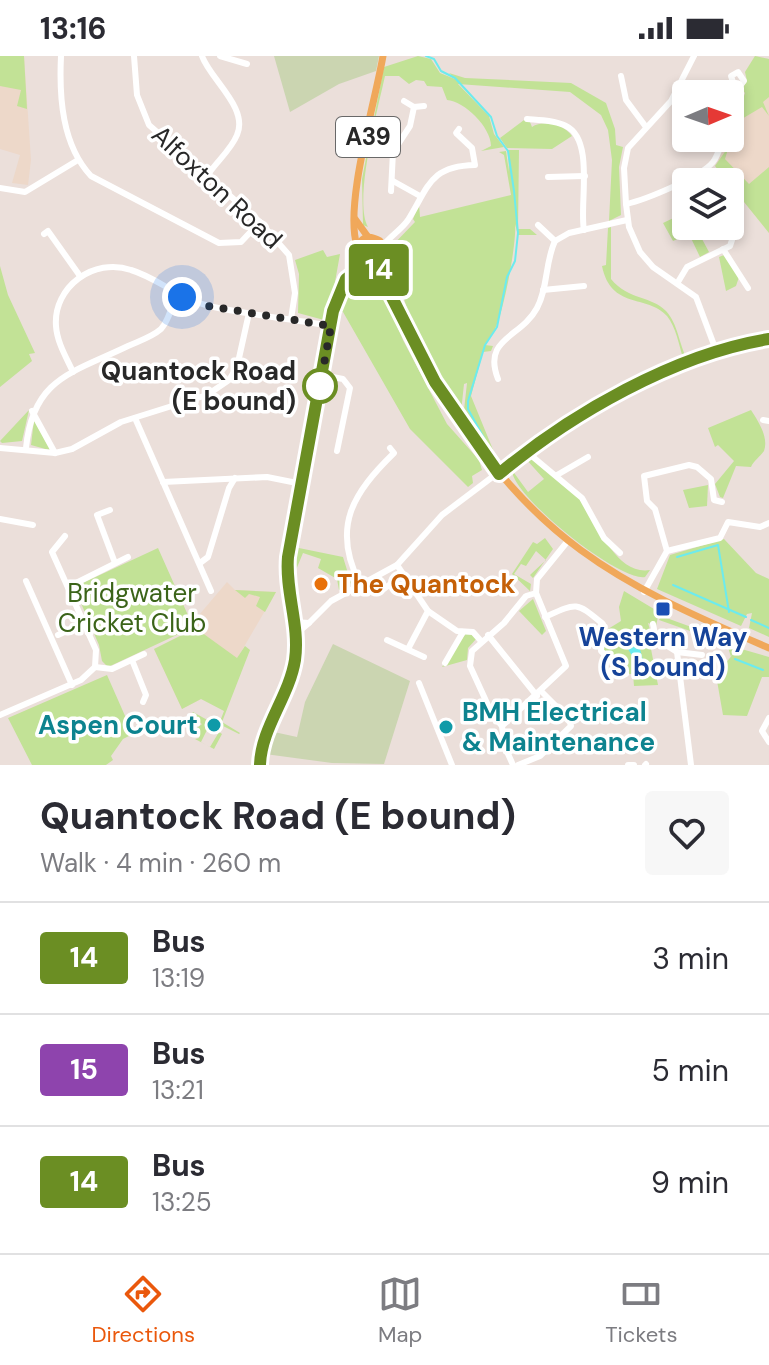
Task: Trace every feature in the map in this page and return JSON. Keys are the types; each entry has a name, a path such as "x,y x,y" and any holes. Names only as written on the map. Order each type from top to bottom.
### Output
{"main road":[{"name":"A39","path":"359,256 355,219 383,56"},
{"path":"355,219 382,250 395,286 396,299"},
{"path":"357,246 372,238"},
{"path":"349,276 370,263 382,250"},
{"path":"260,765 262,748 290,681 296,634 287,575 336,298 359,256 370,263 396,299 435,382 499,474 538,518 567,542 644,592 769,648"},
{"path":"499,474 527,452 613,397 717,353 769,339"}],"street":[{"path":"61,56 60,96 78,160 99,181 219,243 241,242 260,222"},
{"name":"Alfoxton Road","path":"134,56 136,90 146,120 163,140 260,222 289,255 295,293 291,319"},
{"path":"202,56 230,100 239,129 207,176"},
{"path":"209,71 221,56 242,61"},
{"path":"694,56 671,101 626,153 627,220 645,260 696,297 717,353"},
{"path":"621,76 626,100 646,127"},
{"path":"404,101 414,107 424,106"},
{"path":"391,191 394,148 410,126 414,107"},
{"path":"527,119 570,129 582,155 585,176 584,230"},
{"path":"456,133 472,148 479,175"},
{"path":"626,204 706,168 718,152"},
{"path":"0,188 25,192 78,160"},
{"path":"382,250 408,219 420,196 444,169 475,165"},
{"path":"548,177 585,176"},
{"path":"393,181 420,196"},
{"path":"555,241 584,230 627,220"},
{"path":"538,225 555,241"},
{"path":"44,234 48,231 80,276"},
{"path":"372,238 394,233"},
{"path":"678,282 687,267 723,249 731,240"},
{"path":"498,379 492,359 495,351 532,316 543,290 555,241"},
{"path":"723,249 740,272 743,287"},
{"path":"73,372 58,338 57,309 63,293 80,276 109,268 131,269 176,294 208,306 331,326"},
{"path":"543,290 584,286"},
{"path":"26,448 32,411 47,388 73,372 153,335 167,321 176,294"},
{"path":"0,448 55,453 135,418 207,395 229,380 242,353 249,313"},
{"path":"322,375 343,379 350,388 337,451"},
{"path":"32,411 55,453"},
{"path":"135,418 211,591"},
{"path":"360,584 347,546 351,511 360,489 392,450 401,460"},
{"path":"527,452 582,498 604,538 620,553"},
{"path":"557,475 588,457"},
{"path":"644,592 667,551 655,509 647,501 644,476 683,466 697,467 711,479 714,500 722,502"},
{"path":"477,473 481,484"},
{"path":"163,482 267,477 302,484"},
{"path":"200,563 208,557 229,488 235,478"},
{"path":"296,634 331,601 397,565 442,515 491,478"},
{"path":"110,510 94,517 115,563"},
{"path":"2,522 33,525"},
{"path":"667,551 720,538 728,522 760,527 769,523"},
{"path":"0,715 72,685 89,676 95,667 96,650 52,552 65,536"},
{"path":"502,726 566,666 536,593 537,579 567,542"},
{"path":"68,587 128,557"},
{"path":"397,565 428,611 463,632 471,630 481,641"},
{"path":"384,589 403,574"},
{"path":"26,581 72,685"},
{"path":"488,635 571,726 540,756 516,765 504,745 502,726 492,714 470,666 472,651 481,641 488,635 504,623 526,596 536,593"},
{"path":"545,617 576,605 584,607 603,624 601,651 626,674"},
{"path":"408,649 428,611"},
{"path":"294,622 309,623"},
{"path":"62,631 84,623"},
{"path":"653,624 656,639 677,652 702,655"},
{"path":"445,663 463,632"},
{"path":"387,640 424,657"},
{"path":"677,652 691,765"},
{"path":"95,667 112,669 144,654"},
{"path":"132,660 148,697"},
{"path":"419,683 452,765"},
{"path":"769,718 762,731 769,742"},
{"path":"628,765 634,765"}],"shaded area":[{"path":"0,56 24,56 31,160 28,185 12,183 20,155 0,149"},
{"path":"755,56 769,59 769,233 744,202 744,168 715,166 722,152 744,152 744,85 748,78 745,72"},
{"path":"227,582 235,590 276,592 234,664 201,699 182,709 154,649 182,635"}],"green space":[{"path":"0,56 24,56 27,109 17,106 21,90 0,86"},
{"path":"274,56 379,56 376,71 339,84 290,112"},
{"path":"418,56 431,59 440,73 455,79 449,73 465,78 571,83 606,103 615,129 616,145 623,147 619,167 621,215 609,221 612,160 608,130 601,115 570,92 458,84 489,116 494,134 504,147 481,151 491,146 487,131 468,110 447,100 442,87 427,86 424,81 416,80 409,84 399,76 385,76 365,176 364,214 368,227 363,225 362,179 384,67"},
{"path":"755,56 769,59 769,97 763,102 769,116 762,107 744,118 745,72"},
{"path":"524,120 530,122 532,127 541,124 558,126 572,136 552,149 507,148 500,138"},
{"path":"508,150 519,150 518,229 530,229 537,235 518,235 515,224 512,260 502,308 495,329 485,345 493,346 491,351 483,352 471,396 496,457 464,410 467,383 464,384 461,412 454,394 439,378 414,332 389,249 415,222 413,219 419,204 420,217 511,195 504,155 499,152 506,151 509,172"},
{"path":"727,152 725,159 734,168 717,168 715,166"},
{"path":"769,167 769,233 744,202 744,179 749,184"},
{"path":"672,219 672,239 663,223"},
{"path":"611,227 611,279 625,291 666,311 687,359 683,358 667,316 659,309 621,295 607,280 602,266 606,265 608,228"},
{"path":"692,240 703,240 709,252 700,257"},
{"path":"323,250 327,257 340,254 330,310 324,320 298,313 299,274 295,260"},
{"path":"724,255 739,277 736,286 726,291 719,257"},
{"path":"0,266 8,295 35,353 29,354 32,361 0,387"},
{"path":"364,272 374,272 403,340 447,424 479,460 482,470 472,476 473,483 468,487 410,429 343,312 339,311 351,283 358,295 353,282"},
{"path":"29,410 22,441 2,443 0,441"},
{"path":"751,410 764,435 764,451 751,467 736,466 723,498 720,497 715,484 734,461 718,445 715,447 708,428"},
{"path":"34,420 50,449 49,450 31,445"},
{"path":"528,456 576,494 615,554 626,564 650,570 645,577 632,575 591,552 529,498 516,482 512,470 528,492 544,479 525,458"},
{"path":"708,485 707,506 689,508 683,490"},
{"path":"545,538 553,549 546,560 536,551 526,566 521,564 514,574 531,584 530,591 512,574 533,542 537,544"},
{"path":"724,539 756,573 769,579 769,637 749,628 752,613 747,614 741,626 657,589 670,555"},
{"path":"294,547 343,557 351,583 339,590 337,579 318,568 321,559 303,553 293,577"},
{"name":"Bridgwater Cricket Club","path":"158,548 191,622 181,633 108,667 102,661 99,645 74,587"},
{"path":"544,562 533,578 530,575"},
{"path":"235,590 276,592 265,612 256,606 260,597 249,594 245,598"},
{"path":"624,591 659,612 656,626 648,623 654,643 651,649 658,685 634,686 633,674 627,674 625,667 602,649 608,629 621,621 619,607"},
{"path":"533,599 546,631 542,635 519,611"},
{"path":"661,616 730,641 735,647 731,657 727,644 659,620"},
{"path":"193,622 202,629 201,632 237,658 245,646 250,650 222,722 239,734 219,724 224,711 201,699 182,709 154,649 182,635"},
{"path":"467,632 477,638 468,648 467,660 442,667"},
{"path":"333,644 410,681 384,764 332,763 265,754 274,732 297,737 305,702"},
{"path":"738,648 769,657 769,677 762,677 747,716 723,715 716,675"},
{"name":"Bridgwater Cricket Club","path":"107,675 133,734 123,739 111,756 113,760 106,765 32,765 8,718"},
{"path":"193,712 211,722 201,742 206,745 195,739 199,738 197,728 202,724 190,717"},
{"path":"219,732 222,734 214,749 210,747"}],"water":[{"path":"639,645 645,668 642,673 628,649"}],"waterway":[{"path":"426,56 434,59 441,71 455,78 491,117 497,136 508,151 518,233 515,261 507,277 497,327 485,345 468,401 468,409 485,440"},
{"path":"677,557 718,545 729,612"},
{"path":"673,585 746,617"},
{"path":"751,620 769,628"},
{"path":"735,659 763,670"}],"bus line":[{"name":"14","path":"260,765 265,738 284,698 294,663 296,634 288,597 288,557 333,311 336,298 349,276 368,263 376,266 396,299 414,343 435,382 499,474 576,418 613,397 717,353 769,339"}],"place":[{"name":"Quantock Road (E bound)","path":"320,386"},
{"name":"The Quantock","path":"321,584"},
{"name":"Western Way (S bound)","path":"663,609"},
{"name":"Aspen Court","path":"214,725"},
{"name":"BMH Electrical & Maintenance","path":"446,727"}],"route":[{"path":"182,297 208,306 331,326 320,386"}]}
